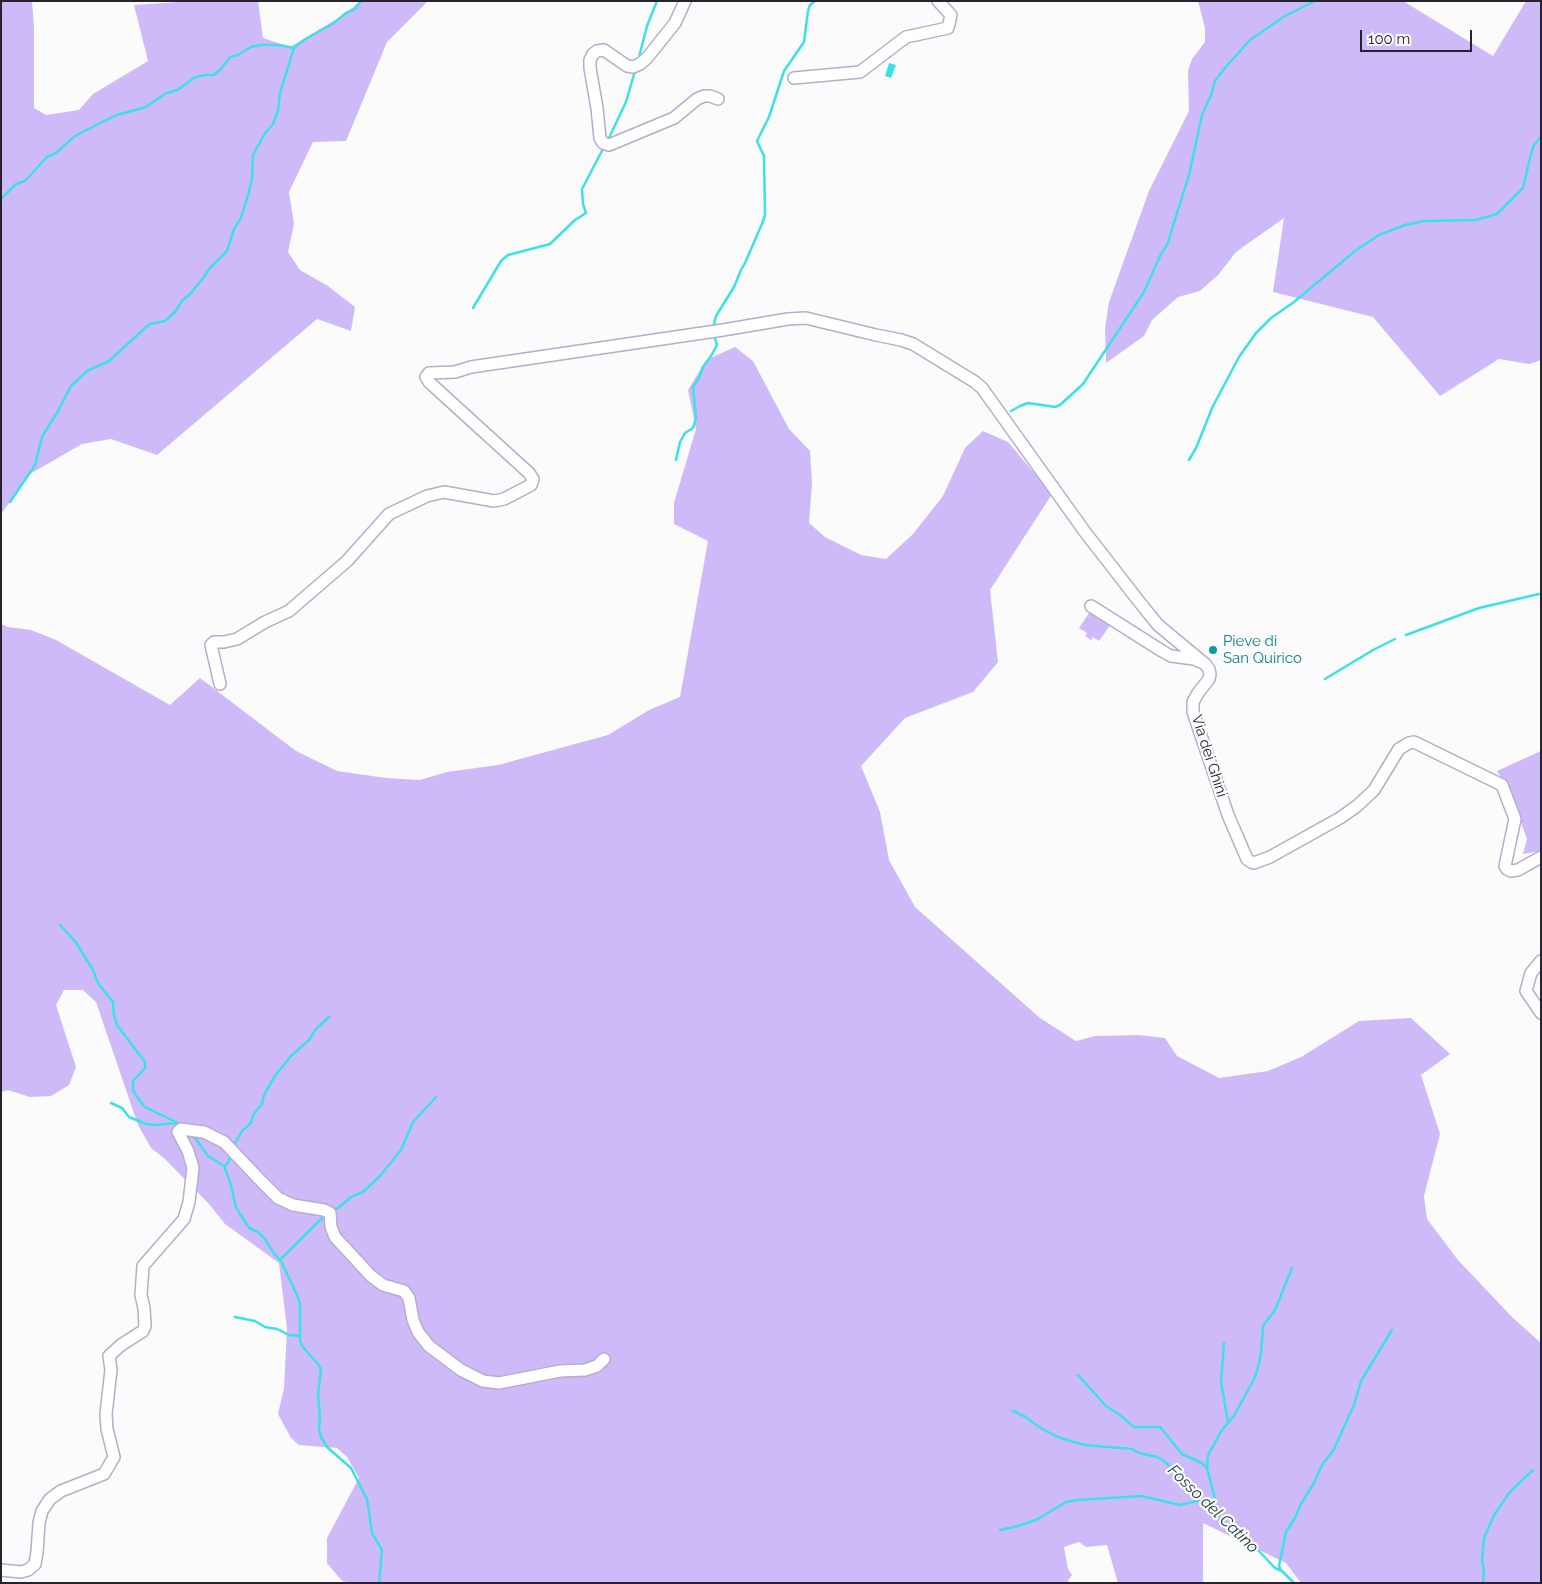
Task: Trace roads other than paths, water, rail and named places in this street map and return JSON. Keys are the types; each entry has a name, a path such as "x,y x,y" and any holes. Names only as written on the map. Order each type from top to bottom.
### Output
{"street":[{"path":"686,1 675,23 640,64 633,67 627,66 604,50 593,54 590,60 590,68 600,138 603,144 609,145 674,118 697,99 704,96 718,99"},
{"path":"794,78 860,72 906,37 948,28 951,16 938,1"},
{"path":"220,684 211,645 214,642 237,639 265,622 289,611 348,561 390,514 427,496 444,492 454,492 481,500 494,501 504,499 531,485 533,479 529,473 429,382 426,377 429,373 455,372 471,367 788,319 806,318 913,344 982,388 1084,532 1141,604 1158,625 1205,664"},
{"path":"1091,606 1171,656 1194,658 1205,664"},
{"name":"Via dei Ghini","path":"1205,664 1209,669 1209,679 1193,702 1193,712 1228,815 1247,858 1254,863 1270,857 1340,818 1357,806 1374,790 1399,749 1414,742 1502,785 1515,819 1505,866 1507,869 1511,871 1518,870 1541,857"},
{"path":"1541,961 1531,973 1526,991 1541,1013"},
{"path":"1,1570 21,1572 28,1570 34,1564 38,1552 39,1524 42,1511 50,1499 61,1491 104,1474 114,1458 107,1429 106,1414 111,1370 109,1356 121,1345 143,1331 145,1326 144,1308 141,1295 143,1266 184,1218 189,1202 193,1168 188,1152 178,1132 181,1129 204,1132 224,1142 278,1198 293,1205 324,1210 330,1213 331,1227 335,1237 371,1276 383,1285 404,1290 409,1298 413,1320 418,1332 429,1346 461,1370 483,1381 500,1383 560,1371 585,1370 597,1366 604,1359"}],"water":[{"path":"889,63 896,65 891,78 885,76"}],"waterway":[{"path":"10,502 35,465 42,437 71,386 87,371 109,361 150,324 165,321 175,312 209,269 227,251 234,229 241,218 249,192 253,155 265,133 273,124 278,110 280,93 294,48 355,9 361,1"},
{"path":"638,61 647,26 657,1"},
{"path":"713,328 716,316 734,287 765,215 764,156 757,141 769,117 784,71 804,42 808,11 810,5 815,1"},
{"path":"1011,411 1028,403 1055,407 1060,405 1083,384 1144,292 1167,245 1189,175 1202,115 1215,81 1250,40 1285,16 1315,1"},
{"path":"1,199 16,184 25,181 47,157 56,153 75,136 102,122 117,115 146,107 165,94 179,89 194,78 214,75 230,57 238,55 251,47 279,45 294,48"},
{"path":"608,140 626,102 635,71"},
{"path":"1189,460 1196,448 1213,406 1239,357 1256,333 1271,318 1294,302 1355,251 1379,235 1405,225 1424,221 1476,220 1497,214 1523,188 1534,145 1541,137"},
{"path":"473,308 501,261 508,255 550,244 575,220 586,213 582,189 604,147"},
{"path":"676,460 680,442 685,433 693,428 696,418 693,387 717,345 715,338"},
{"path":"1406,635 1479,608 1539,594"},
{"path":"1325,679 1395,639"},
{"path":"60,925 75,941 93,970 98,983 113,1002 117,1025 145,1062 145,1068 133,1081 133,1090 137,1097 145,1107 182,1125"},
{"path":"233,1147 242,1131 251,1123 253,1115 262,1104 264,1095 275,1076 291,1056 309,1040 316,1029 329,1017"},
{"path":"331,1210 338,1208 351,1197 363,1192 380,1176 401,1150 413,1122 436,1097"},
{"path":"111,1103 122,1108 129,1117 146,1124 177,1123"},
{"path":"193,1135 208,1156 224,1166 236,1207 249,1228 258,1232 265,1239 282,1263 297,1295 300,1304 300,1341 321,1369 318,1395 321,1437 327,1447 351,1468 367,1499 372,1533 382,1550 379,1583"},
{"path":"224,1166 228,1163 231,1154"},
{"path":"280,1260 325,1215"},
{"path":"1215,1512 1215,1499 1207,1468 1208,1455 1222,1430 1234,1416 1254,1379 1261,1354 1263,1326 1275,1310 1292,1268"},
{"path":"235,1317 255,1321 265,1327 277,1329 289,1335 300,1336"},
{"path":"1281,1571 1279,1566 1286,1532 1322,1465 1333,1451 1354,1405 1361,1381 1392,1330"},
{"path":"1224,1343 1221,1382 1228,1422"},
{"path":"1078,1375 1106,1406 1134,1427 1160,1427 1182,1454 1202,1463 1207,1468"},
{"name":"Fosso del Catino","path":"1013,1411 1060,1438 1085,1445 1132,1449 1164,1461 1249,1546 1259,1551 1275,1568 1282,1571 1294,1583"},
{"path":"1483,1583 1484,1571 1482,1560 1484,1538 1494,1515 1510,1492 1533,1470"},
{"path":"1000,1530 1038,1519 1066,1502 1078,1500 1142,1496 1180,1505 1202,1500"}],"place":[{"name":"Pieve di San Quirico","path":"1213,650"}]}
